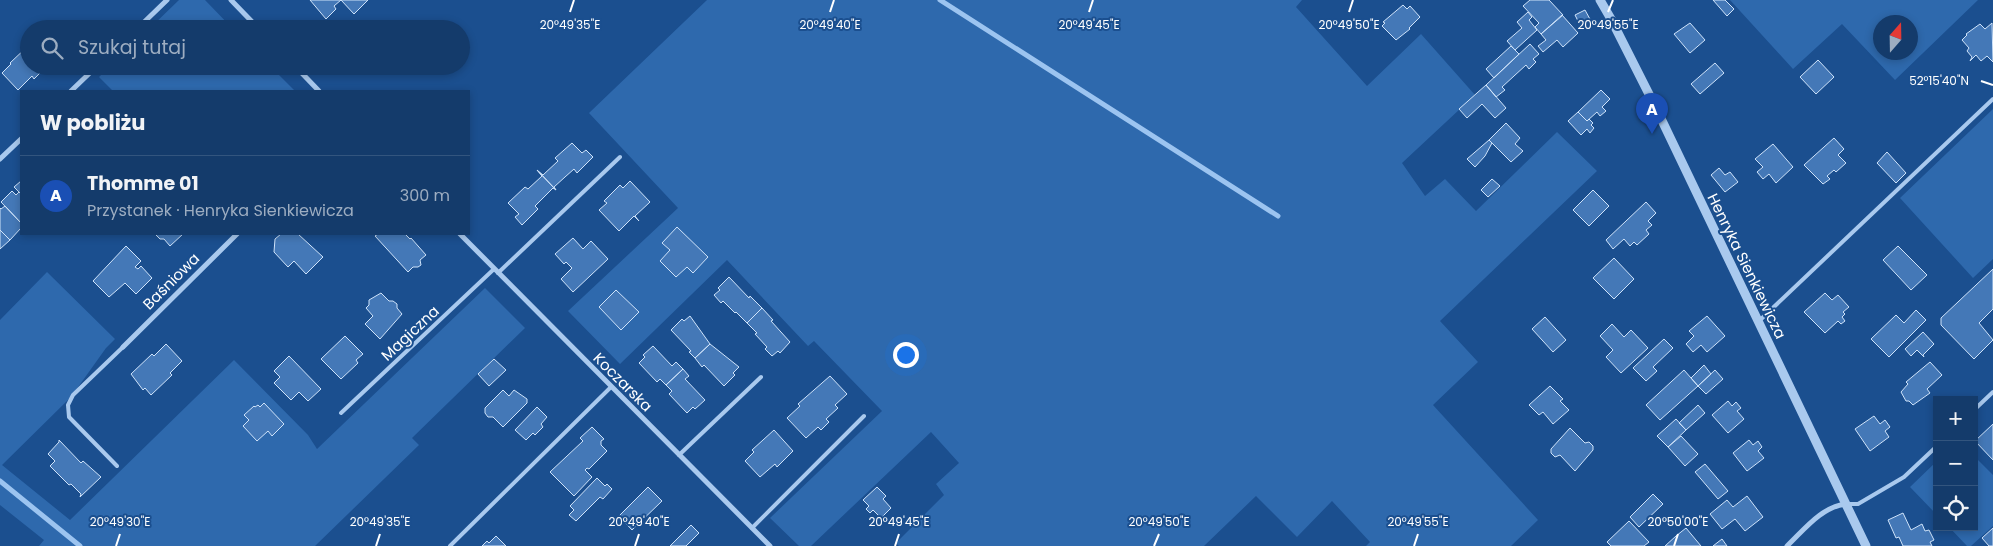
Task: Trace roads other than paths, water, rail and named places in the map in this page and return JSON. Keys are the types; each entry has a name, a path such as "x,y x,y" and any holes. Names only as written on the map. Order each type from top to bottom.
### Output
{"street":[{"path":"146,20 167,0"},
{"path":"230,0 249,20"},
{"name":"Henryka Sienkiewicza","path":"1600,0 1650,98 1866,546"},
{"path":"72,90 88,75"},
{"path":"304,75 318,90"},
{"path":"0,159 20,140"},
{"name":"Baśniowa","path":"123,347 236,235"},
{"name":"Koczarska","path":"461,235 770,546"},
{"path":"1787,546 1822,513 1837,505 1846,504"}],"lane":[{"path":"1758,322 1993,99"},
{"name":"Magiczna","path":"341,413 620,157"},
{"path":"117,466 69,417 68,405 73,395 123,347"},
{"path":"679,455 761,377"},
{"path":"450,546 611,387"},
{"path":"1978,406 1993,392"},
{"path":"752,528 864,416"},
{"path":"1846,504 1858,504 1904,477 1933,450"}],"waterway":[{"path":"940,0 1278,216"},
{"path":"0,481 80,546"}],"place":[{"name":"Thomme 01","path":"1652,134"}]}
